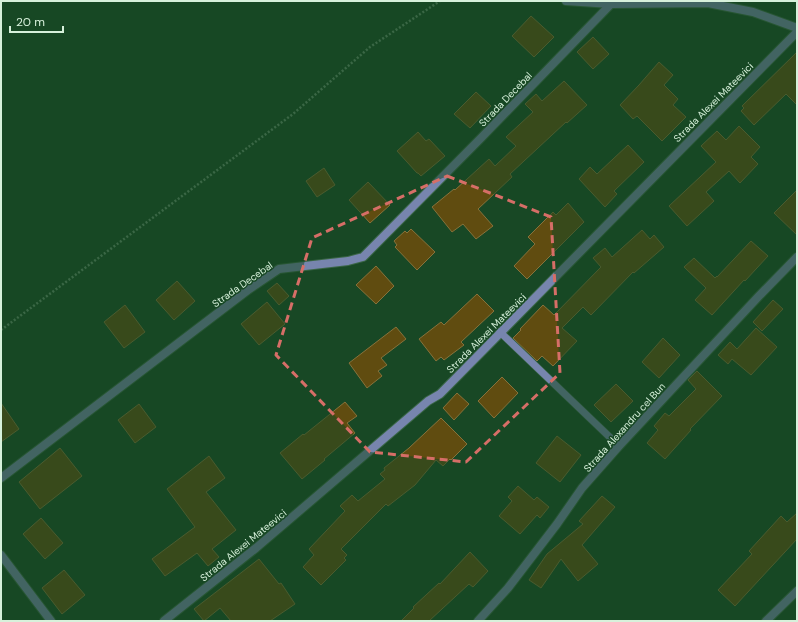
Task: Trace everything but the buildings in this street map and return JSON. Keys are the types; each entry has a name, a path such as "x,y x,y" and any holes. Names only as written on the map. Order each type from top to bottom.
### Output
{"street":[{"path":"566,1 611,4 708,3 753,12 797,28"},
{"name":"Strada Decebal","path":"1,478 242,295 279,269 348,261 363,257 611,4"},
{"name":"Strada Alexei Mateevici","path":"164,621 256,548 428,401 440,394 797,32"},
{"name":"Strada Alexandru cel Bun","path":"478,621 508,588 557,524 582,488 619,446 797,257"},
{"path":"1,555 51,621"},
{"path":"766,621 797,591"}],"lane":[{"path":"500,332 619,446"}],"path":[{"path":"1,330 293,114 370,46 440,1"}],"highlighted area":[{"path":"447,176 551,217 560,373 466,462 370,452 276,355 312,238"}]}
